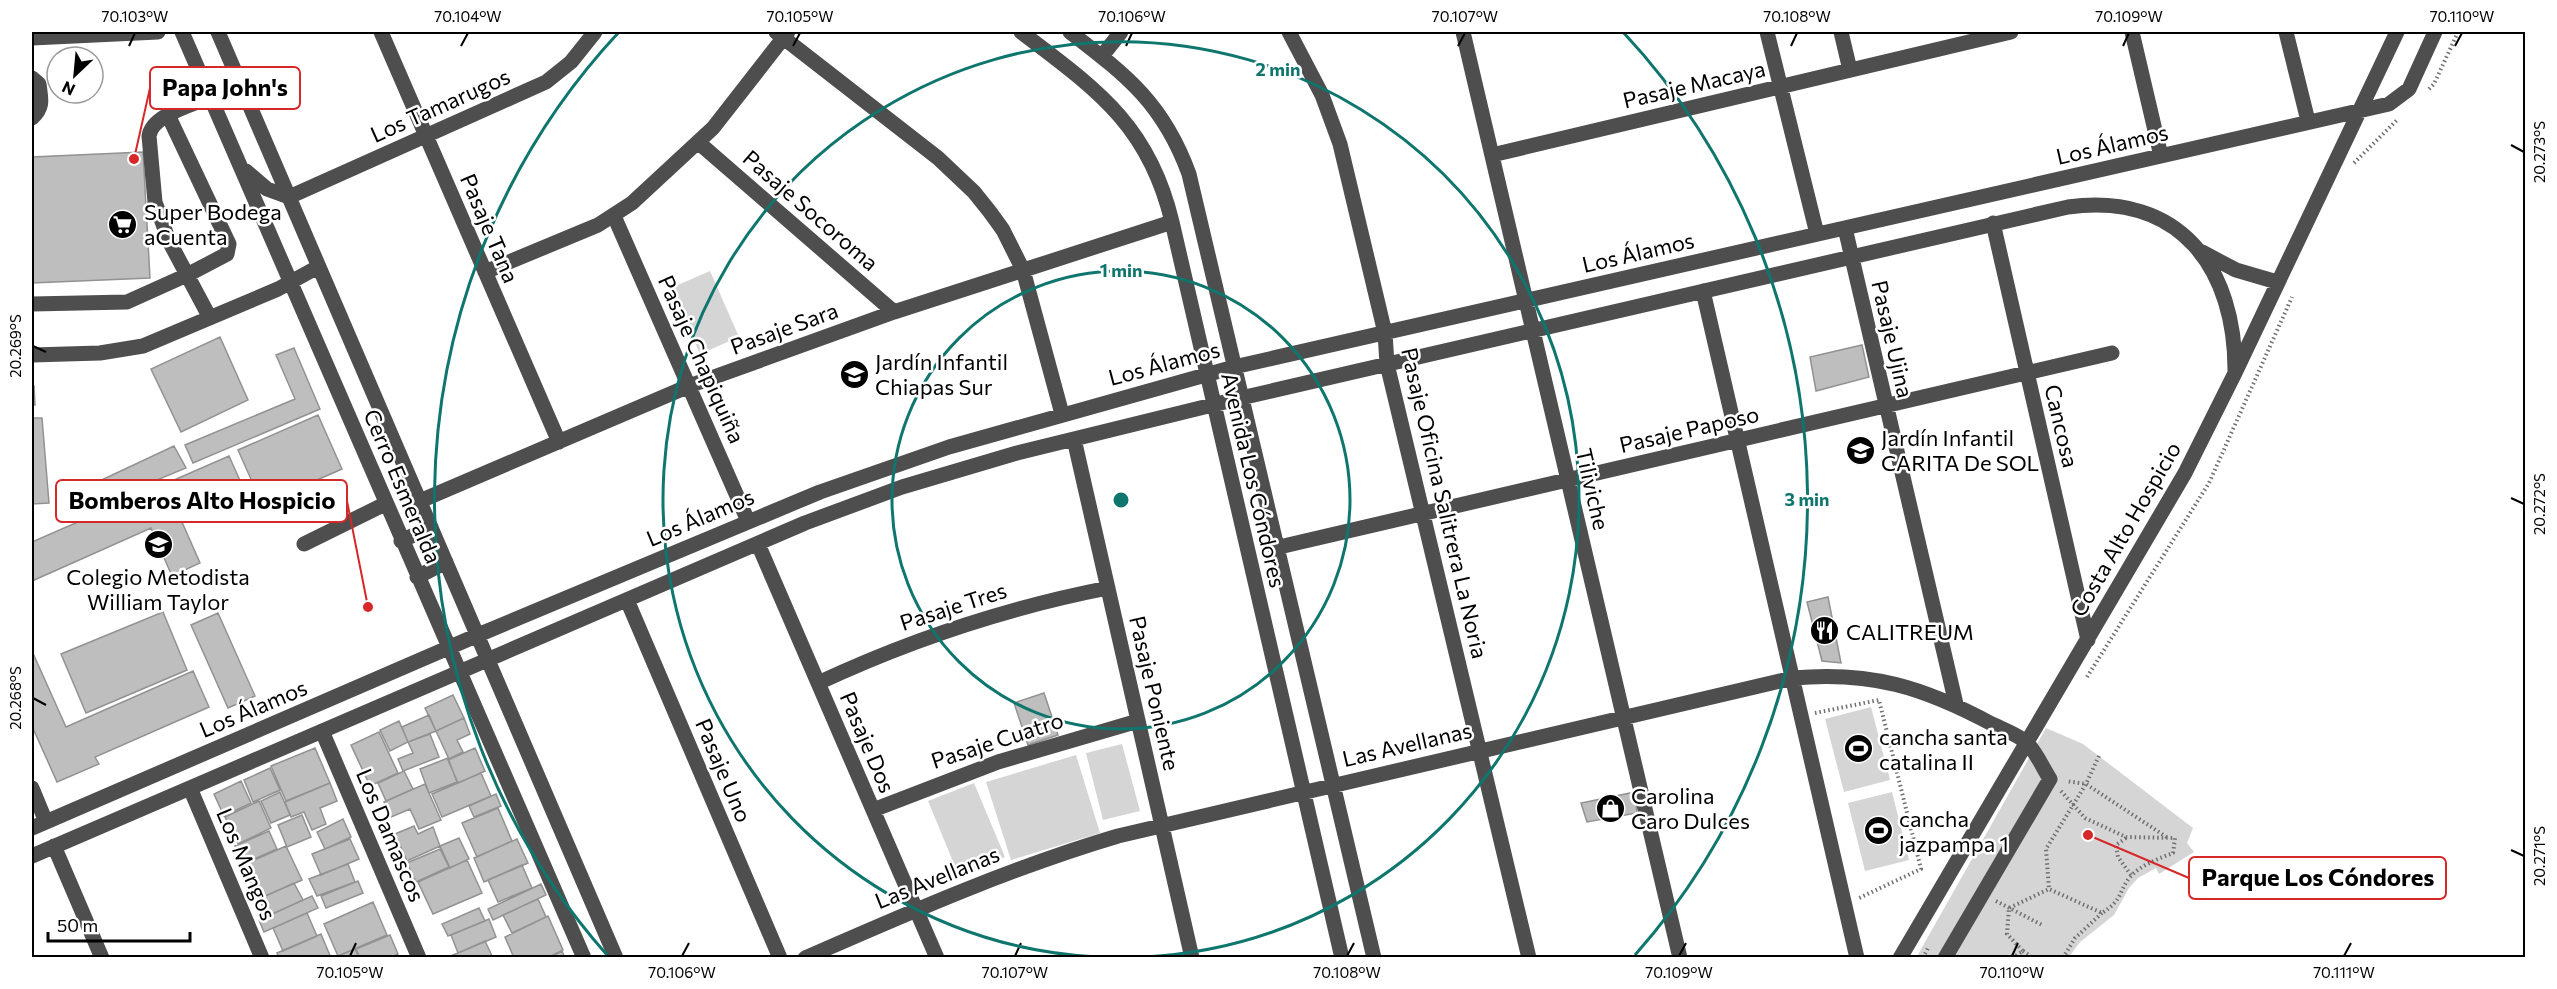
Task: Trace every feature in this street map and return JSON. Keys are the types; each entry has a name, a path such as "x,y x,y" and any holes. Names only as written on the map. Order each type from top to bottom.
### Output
{"street":[{"path":"32,38 158,32"},
{"name":"Cerro Esmeralda","path":"182,32 292,280 401,541 584,957"},
{"name":"Cerro Esmeralda","path":"218,32 616,957"},
{"name":"Pasaje Tana","path":"381,32 559,442"},
{"name":"Los Tamarugos","path":"289,197 546,82 571,62 595,32"},
{"name":"Avenida Los Cóndores","path":"1021,32 1102,96 1143,144 1161,183 1172,222 1342,957"},
{"name":"Avenida Los Cóndores","path":"1070,32 1118,69 1148,99 1161,116 1189,174 1275,548 1374,957"},
{"path":"1102,56 1122,32"},
{"name":"Pasaje Oficina Salitrera La Noria","path":"1289,32 1313,74 1335,127 1385,333 1387,364 1529,957"},
{"name":"Tiliviche","path":"1463,32 1680,957"},
{"path":"1767,32 1817,234"},
{"path":"1841,32 1850,70"},
{"name":"Pasaje Macaya","path":"1492,155 1781,87 1983,35 2011,32"},
{"path":"2132,32 2160,156"},
{"path":"2286,32 2308,121"},
{"name":"Costa Alto Hospicio","path":"1900,957 2185,473 2397,32"},
{"path":"2361,108 2389,104 2404,94 2435,32"},
{"path":"485,272 614,216 699,143 726,112 783,34 957,174 990,212 1003,230 1023,270 1062,414"},
{"path":"32,78 39,84 42,104 40,111 32,118"},
{"path":"210,97 155,122 150,130 155,202 169,241 210,318"},
{"name":"Los Álamos","path":"39,825 748,521 894,465 1062,414 1234,367 2361,108"},
{"path":"32,304 121,303 224,257 229,244 168,115"},
{"name":"Pasaje Socoroma","path":"699,143 894,312"},
{"path":"241,167 267,189 289,197"},
{"path":"32,856 853,504 959,469 1074,439 1241,398 2068,207 2108,205 2127,207 2162,221 2178,231 2202,252 2236,270 2277,282"},
{"name":"Pasaje Chapiquiña","path":"614,216 748,521"},
{"name":"Pasaje Sara","path":"420,501 689,386 894,312 1172,222"},
{"name":"Cancosa","path":"1993,223 2088,640"},
{"name":"Pasaje Ujina","path":"1845,228 1956,705"},
{"path":"2202,252 2221,287 2227,306 2235,350 2235,373"},
{"path":"32,355 100,353 130,349 159,340 278,289 318,267"},
{"path":"1703,291 1857,957"},
{"name":"Pasaje Paposo","path":"1275,548 2112,353"},
{"name":"Pasaje Poniente","path":"1074,439 1192,957"},
{"path":"304,544 386,504"},
{"path":"401,541 431,527"},
{"name":"Pasaje Dos","path":"758,544 937,957"},
{"path":"417,577 446,562"},
{"name":"Pasaje Tres","path":"818,683 880,655 953,627 1056,598 1108,588"},
{"name":"Pasaje Uno","path":"627,600 780,957"},
{"name":"Las Avellanas","path":"805,957 1030,863 1161,824 1792,678 1818,676 1871,679 1900,684 1956,705 2027,742"},
{"name":"Pasaje Cuatro","path":"873,810 998,762 1138,721"},
{"name":"Los Damascos","path":"322,731 419,957"},
{"path":"1945,957 2050,779 2027,742"},
{"path":"32,788 39,825"},
{"name":"Los Mangos","path":"190,788 262,957"},
{"path":"54,846 102,957"}],"path":[{"path":"1801,716 1879,700 1921,869 1844,904"},
{"path":"2049,889 2046,849 2086,784 2099,756"},
{"path":"2050,779 2086,784 2168,838"},
{"path":"2050,779 2085,818 2126,837 2175,838 2173,853 2156,860 2132,875 2115,905 2102,913 2075,938 2063,957"},
{"path":"2126,837 2116,844 2118,857 2132,875"},
{"path":"2009,908 2049,889 2102,913"},
{"path":"1982,894 2042,925"},
{"path":"2009,908 2007,934 2023,951 2033,957"},
{"path":"2012,957 2023,951"}],"shaded area":[{"path":"710,271 739,337 700,354 671,288"},
{"name":"cancha santa catalina II","path":"1871,707 1890,780 1844,792 1825,719"},
{"path":"2046,728 2083,744 2193,828 2187,843 2194,852 2159,874 2156,868 2138,878 2129,888 2114,915 2080,942 2069,957 1916,958"},
{"path":"1122,744 1140,811 1103,820 1086,753"},
{"path":"1076,755 1100,833 1011,860 986,782"},
{"path":"974,783 1005,857 959,876 928,801"},
{"name":"cancha jazpampa 1","path":"1892,792 1909,860 1865,871 1848,803"}],"building":[{"path":"143,152 150,278 32,283 32,157"},
{"path":"220,337 248,400 181,432 151,369"},
{"path":"1862,345 1869,377 1816,391 1810,357"},
{"path":"294,348 320,409 193,463 185,445 295,399 276,355"},
{"path":"32,386 34,386 35,405 32,405"},
{"path":"318,415 342,469 262,504 238,450"},
{"path":"32,418 42,418 49,503 32,504"},
{"path":"174,446 186,468 61,520 63,498"},
{"path":"229,456 251,505 228,515 219,495 178,513 200,563 172,576 151,528 32,581 32,542"},
{"name":"CALITREUM","path":"1828,597 1841,663 1822,661 1807,602"},
{"path":"163,612 187,670 86,713 61,654"},
{"path":"218,613 255,696 228,708 191,625"},
{"path":"32,651 66,727 193,671 209,707 95,757 99,764 57,782 32,726"},
{"path":"1044,693 1058,735 1028,745 1014,703"},
{"path":"453,695 464,718 436,731 425,708"},
{"path":"429,715 436,731 408,742 402,727"},
{"path":"464,718 470,734 457,740 463,752 449,759 436,731"},
{"path":"399,721 408,742 390,751 380,730"},
{"path":"379,732 398,773 370,786 351,745"},
{"path":"430,734 439,757 403,771 398,759 413,753 408,742"},
{"path":"315,748 330,783 286,801 271,766"},
{"path":"475,748 485,771 458,783 448,760"},
{"path":"448,758 457,782 429,793 420,769"},
{"path":"270,768 280,790 253,802 244,780"},
{"path":"404,771 413,789 386,801 378,783"},
{"path":"481,773 491,796 442,817 432,794"},
{"path":"241,781 251,803 224,816 214,794"},
{"path":"330,783 337,801 320,808 326,824 312,830 304,812 291,817 285,802"},
{"path":"425,784 441,820 419,829 410,809 391,817 384,802"},
{"path":"280,792 290,815 271,823 261,801"},
{"name":"Carolina Caro Dulces","path":"1635,792 1637,813 1587,822 1581,803"},
{"path":"496,794 501,806 474,817 469,806"},
{"path":"259,801 271,828 238,844 225,817"},
{"path":"498,808 512,841 477,857 462,823"},
{"path":"302,815 311,837 287,847 278,825"},
{"path":"343,819 351,837 325,849 317,832"},
{"path":"414,826 418,834 433,827 440,846 407,861 395,834"},
{"path":"269,831 277,849 243,864 235,846"},
{"path":"459,838 469,859 450,868 440,846"},
{"path":"350,839 359,859 321,875 312,854"},
{"path":"517,839 528,863 484,882 474,858"},
{"path":"286,846 302,880 258,899 243,865"},
{"path":"440,849 449,867 416,882 407,863"},
{"path":"467,860 482,893 433,914 418,882"},
{"path":"348,864 355,882 317,896 309,879"},
{"path":"522,865 532,888 498,902 488,880"},
{"path":"358,881 363,893 326,908 321,896"},
{"path":"294,883 303,900 268,916 259,899"},
{"path":"541,884 546,895 493,920 488,909"},
{"path":"312,896 318,908 264,932 259,920"},
{"path":"538,899 546,917 512,933 503,915"},
{"path":"373,902 387,935 338,956 324,924"},
{"path":"479,908 485,921 448,936 442,924"},
{"path":"307,913 317,936 283,951 273,928"},
{"path":"548,916 563,950 547,958 514,958 505,937"},
{"path":"489,919 496,937 458,953 451,935"},
{"path":"321,934 331,958 279,958 277,953"},
{"path":"390,935 398,954 389,958 360,958 356,949"},
{"path":"485,941 493,958 448,957 458,953"},
{"path":"355,949 359,958 336,957 338,956"},
{"path":"562,951 565,958 549,958"}],"place":[{"name":"Papa John's","path":"134,159"},
{"name":"Super Bodega aCuenta","path":"123,224"},
{"name":"Jardín Infantil Chiapas Sur","path":"854,374"},
{"name":"Jardín Infantil CARITA De SOL","path":"1860,450"},
{"name":"Colegio Metodista William Taylor","path":"158,544"},
{"name":"Bomberos Alto Hospicio","path":"368,607"},
{"name":"CALITREUM","path":"1825,631"},
{"name":"cancha santa catalina II","path":"1858,749"},
{"name":"Carolina Caro Dulces","path":"1610,808"},
{"name":"cancha jazpampa 1","path":"1878,831"},
{"name":"Parque Los Cóndores","path":"2088,835"}]}
